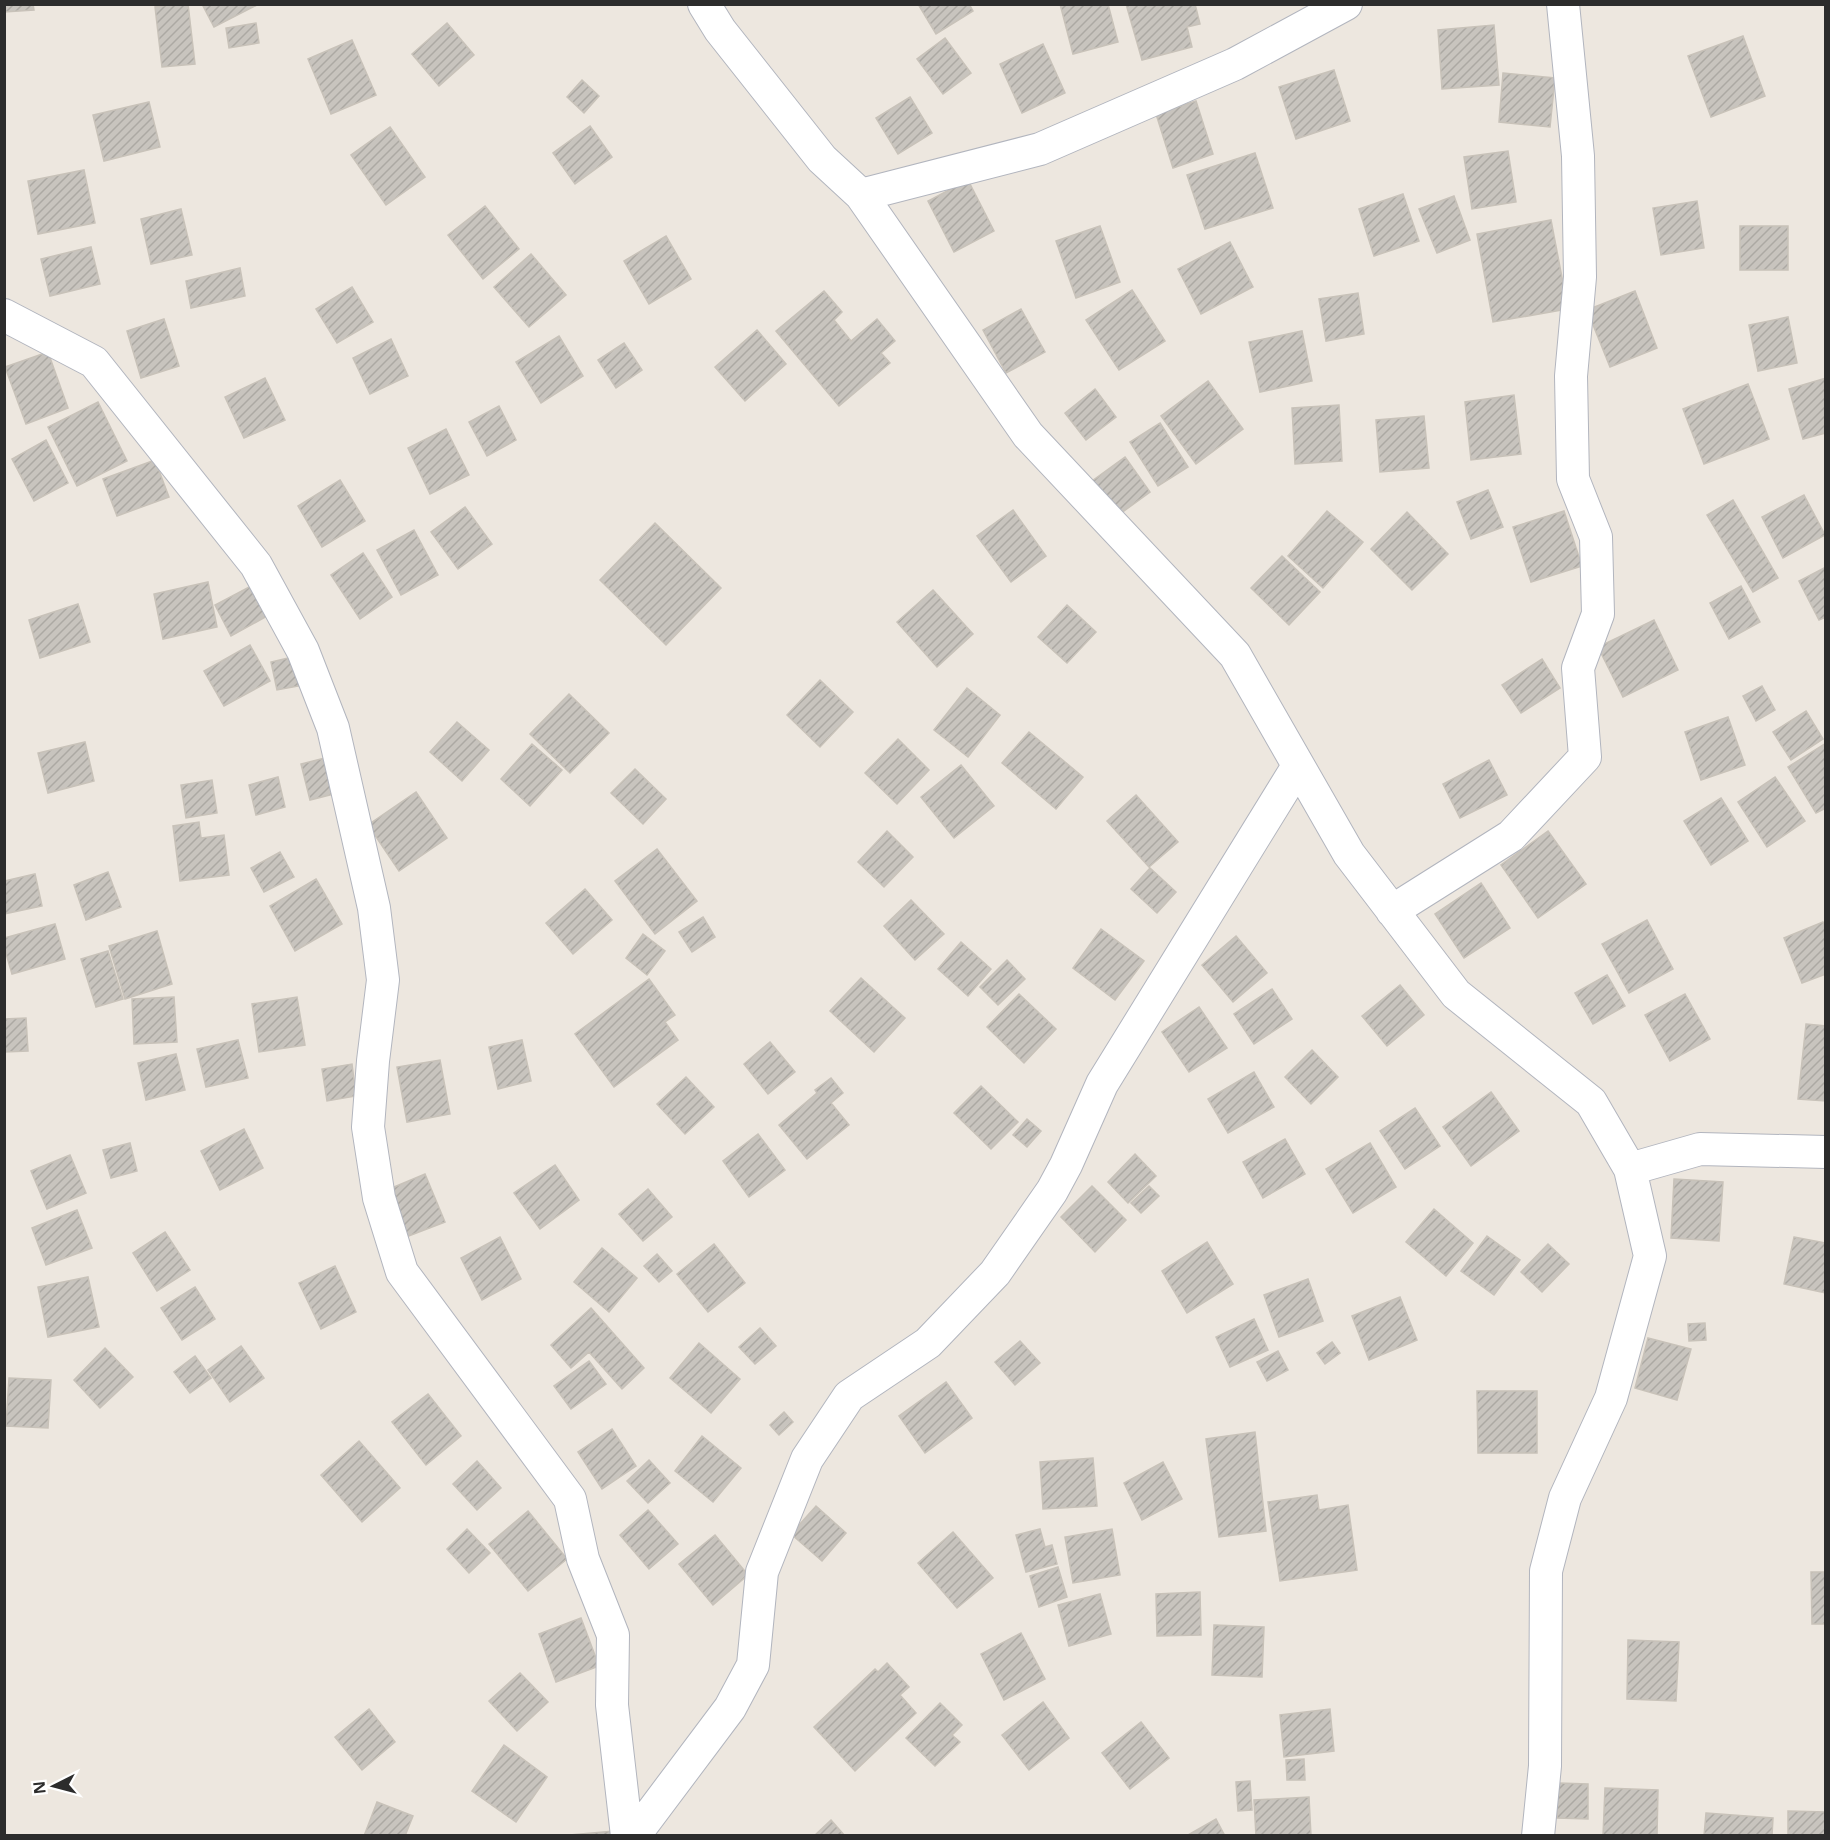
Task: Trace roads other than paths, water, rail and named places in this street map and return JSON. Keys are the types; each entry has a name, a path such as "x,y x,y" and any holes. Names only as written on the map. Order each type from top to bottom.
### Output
{"street":[{"path":"705,4 720,30 822,159 861,195 1028,435 1234,655 1349,854 1456,994 1591,1102 1630,1168 1650,1256 1611,1398 1565,1498 1546,1571 1545,1766 1538,1836"},
{"path":"861,195 1040,149 1234,64 1346,4"},
{"path":"1392,911 1511,836 1585,757 1578,668 1598,614 1596,537 1573,479 1571,376 1580,277 1580,233 1578,156 1563,4"},
{"path":"4,315 94,362 256,565 303,651 333,728 374,908 383,980 368,1127 379,1198 402,1272 570,1499 583,1560 613,1635 612,1705 627,1836"},
{"path":"634,1836 730,1708 753,1665 762,1572 807,1459 849,1396 928,1342 995,1273 1052,1191 1066,1166 1102,1084 1298,766"},
{"path":"1630,1168 1700,1149 1826,1152"}]}
